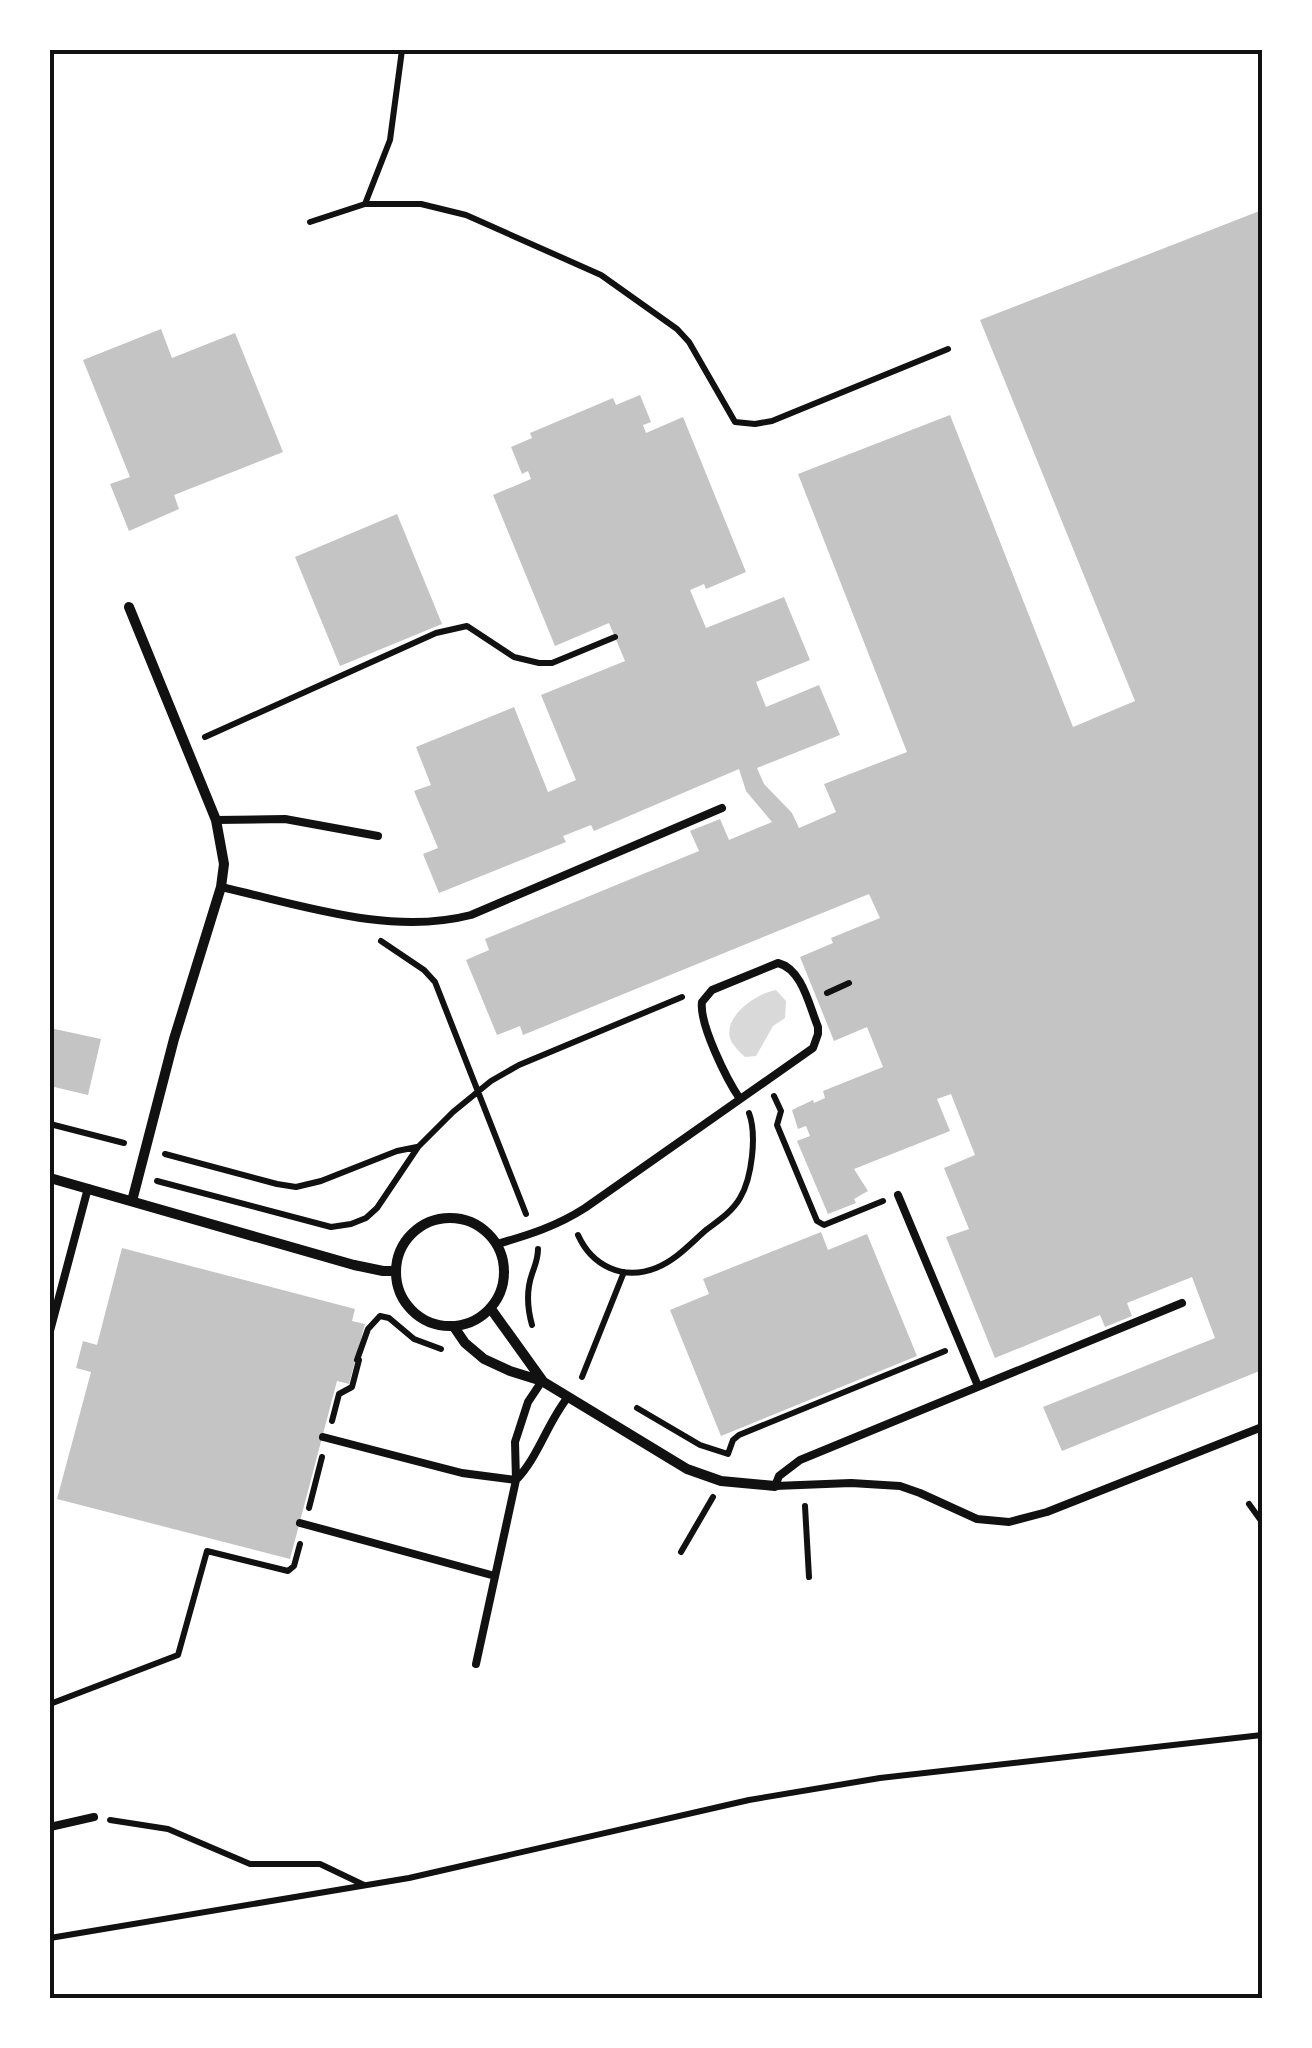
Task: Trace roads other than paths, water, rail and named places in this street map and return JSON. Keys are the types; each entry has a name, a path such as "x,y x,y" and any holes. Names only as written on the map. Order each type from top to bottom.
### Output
{"street":[{"path":"129,607 216,820 224,864 221,887 174,1040 132,1201"},
{"path":"50,1178 354,1265 396,1271"},
{"path":"453,1218 486,1230 497,1244 504,1260 501,1294 492,1309 474,1322 454,1327 436,1325 413,1312 402,1298 396,1271 399,1255 420,1227 453,1218"},
{"path":"492,1309 542,1381"},
{"path":"454,1327 484,1359 542,1381 687,1469 721,1482 775,1486"}],"lane":[{"path":"221,887 373,920 426,923 470,915 722,808"},
{"path":"216,820 285,819 378,836"},
{"path":"497,1244 534,1234 569,1218 740,1100 766,1082 813,1048 818,1034 808,1001 792,968 778,963 712,990 702,1002 702,1018 740,1100"},
{"path":"50,1332 88,1188"},
{"path":"898,1194 978,1386"},
{"path":"1182,1303 800,1460 779,1476 775,1486 900,1486 978,1519 1009,1522 1047,1512 1262,1427"},
{"path":"476,1664 516,1480 517,1431 528,1402 542,1381"},
{"path":"516,1480 534,1458 550,1422 568,1396"},
{"path":"325,1437 462,1473 516,1480"},
{"path":"302,1524 495,1576"},
{"path":"50,1828 94,1817"}]}
